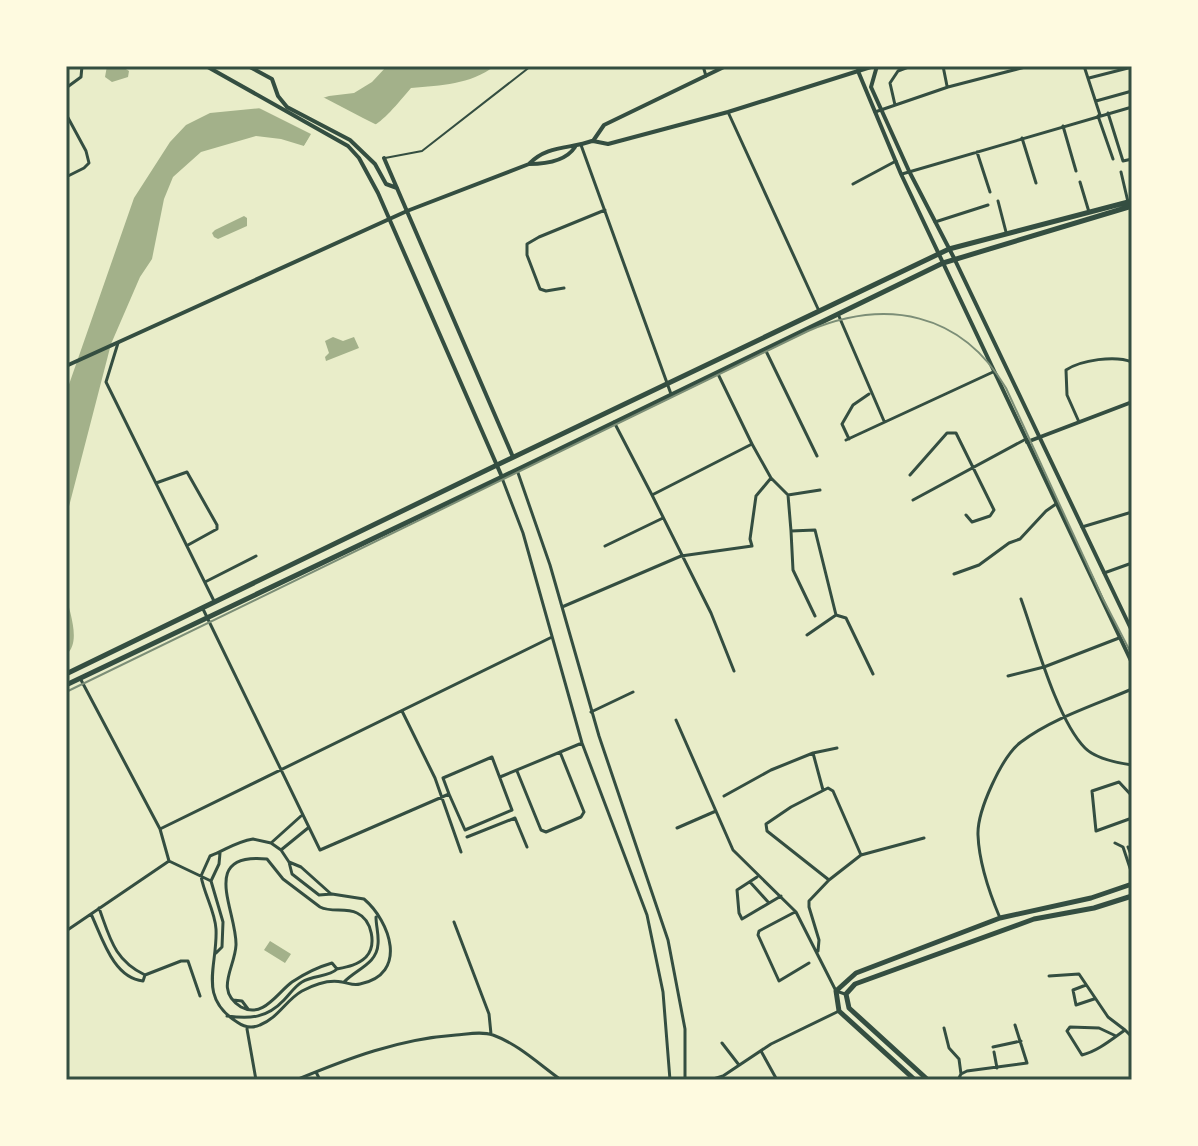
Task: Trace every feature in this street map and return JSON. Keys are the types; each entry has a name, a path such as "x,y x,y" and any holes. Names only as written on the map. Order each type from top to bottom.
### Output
{"main road":[{"path":"206,66 348,146 361,161 390,219 502,477"},
{"path":"248,66 272,79 285,109 344,136 365,153 386,184 397,188"},
{"path":"593,141 604,125 726,66"},
{"path":"529,164 538,154 566,145 578,146 593,141 608,144 728,112 859,68 875,66 871,87 909,171 1041,437 1080,527 1132,631"},
{"path":"859,68 901,174 1132,663"},
{"path":"66,366 407,211 529,164 542,164 570,155 578,146"},
{"path":"384,158 517,470"},
{"path":"66,674 949,249 1006,232 1131,203"},
{"path":"66,685 954,258 1131,203"},
{"path":"843,300 847,309"},
{"path":"1026,441 1131,401"},
{"path":"915,1080 839,1011 836,991 856,973 1000,918 1091,898 1132,884"},
{"path":"928,1080 849,1008 846,994 855,984 1034,919 1094,908 1132,896"}],"street":[{"path":"66,88 81,77 82,66"},
{"path":"703,66 706,76"},
{"path":"895,105 890,91 891,80 901,69 911,66"},
{"path":"943,66 948,87"},
{"path":"875,112 1010,68 1029,66"},
{"path":"1084,66 1113,159"},
{"path":"1088,79 1132,67"},
{"path":"1096,101 1132,91"},
{"path":"901,174 1132,107"},
{"path":"728,112 819,311"},
{"path":"1108,113 1123,161 1132,159"},
{"path":"66,114 89,163 66,177"},
{"path":"1063,126 1076,171"},
{"path":"1022,138 1036,183"},
{"path":"578,146 605,210 671,394"},
{"path":"977,152 990,192"},
{"path":"853,184 896,161"},
{"path":"1121,172 1131,203"},
{"path":"1080,182 1089,212"},
{"path":"998,201 1006,232"},
{"path":"935,222 988,205"},
{"path":"564,288 540,289 527,255 527,244 605,210"},
{"path":"837,314 884,421"},
{"path":"116,344 106,382 214,602"},
{"path":"765,349 817,456"},
{"path":"1079,422 1067,395 1066,370 1099,360 1132,362"},
{"path":"717,372 771,478 788,495 791,563 815,616"},
{"path":"869,394 853,405 842,424 848,439 993,372"},
{"path":"614,422 711,613 734,671"},
{"path":"910,475 947,433 956,433 994,510 990,516 972,522 966,515"},
{"path":"913,500 1026,441"},
{"path":"652,495 752,444"},
{"path":"517,470 562,607 591,712 668,940 685,1029 685,1080"},
{"path":"156,483 187,472 217,525 217,529 188,545"},
{"path":"502,477 523,533 582,743 647,915 659,960 668,1030 670,1080"},
{"path":"562,607 681,556 752,546 750,539 756,496 771,478"},
{"path":"788,495 820,490"},
{"path":"954,574 979,565 1009,543 1020,539 1056,504"},
{"path":"1080,527 1132,512"},
{"path":"605,546 663,518"},
{"path":"791,531 815,530 836,615"},
{"path":"205,582 256,556"},
{"path":"1104,573 1132,563"},
{"path":"1021,599 1044,667 1066,718 1086,750 1116,763 1132,765"},
{"path":"203,609 320,850 449,794"},
{"path":"807,635 836,615"},
{"path":"836,615 846,618 873,674"},
{"path":"160,829 552,636"},
{"path":"1008,676 1044,667 1119,638"},
{"path":"80,678 160,829 169,861 211,881"},
{"path":"1000,918 991,897 978,831 1003,759 1020,742 1132,689"},
{"path":"591,712 633,692"},
{"path":"402,711 435,778 461,852"},
{"path":"676,720 733,850 796,912 836,991 846,994"},
{"path":"500,777 582,743"},
{"path":"724,796 771,770 813,753 837,748"},
{"path":"517,771 541,830 546,832 581,817 584,812 560,752"},
{"path":"813,753 823,790"},
{"path":"512,810 465,830 443,778 492,757 527,847"},
{"path":"1132,796 1119,782 1092,791 1096,831 1132,818"},
{"path":"829,880 765,828 766,824 828,788 833,791 861,855"},
{"path":"677,828 716,811"},
{"path":"271,843 302,815"},
{"path":"467,837 515,818"},
{"path":"281,850 308,828"},
{"path":"818,951 819,940 809,904 829,880 861,855 924,838"},
{"path":"253,839 271,843 281,850 292,874 319,895 364,899 373,906 385,923 391,949 384,970 370,981 355,985 328,980 295,996 276,1016 258,1026 247,1027 227,1016 217,1003 211,983 216,953 215,920 201,876 210,856 220,853 229,845 253,839"},
{"path":"1115,843 1123,847 1132,874"},
{"path":"1128,847 1132,857"},
{"path":"216,953 222,947 223,922 211,881 219,864 220,853"},
{"path":"227,1016 262,1017 280,1005 303,981 332,973 362,960 370,950 371,934 365,918 353,912 327,910 283,879 267,859 245,859 229,871 224,887 236,937 227,981 233,1000 242,1001 248,1010 267,1006 292,983 318,968 332,963 337,969"},
{"path":"66,931 169,861"},
{"path":"289,862 301,867 332,894"},
{"path":"758,876 737,890 742,919 781,896"},
{"path":"750,881 769,903"},
{"path":"99,908 120,957 129,967 145,975 188,961 200,996"},
{"path":"796,912 759,931 758,935 779,981 809,963"},
{"path":"91,914 115,963 125,975 139,981 143,981 145,975"},
{"path":"344,982 375,954 378,944 377,915"},
{"path":"454,922 489,1014 491,1034"},
{"path":"1049,976 1075,972 1108,1017 1132,1037"},
{"path":"1086,985 1073,990 1076,1005 1095,999"},
{"path":"710,1080 723,1076 761,1051 839,1011"},
{"path":"961,1074 1027,1063 1015,1025"},
{"path":"247,1027 256,1080"},
{"path":"944,1028 949,1048 959,1059 961,1074 958,1080"},
{"path":"1116,1036 1099,1028 1068,1029 1082,1055 1116,1036 1125,1030"},
{"path":"296,1080 362,1052 427,1037 491,1034 561,1080"},
{"path":"997,1068 994,1050 1021,1041"},
{"path":"722,1043 739,1065"},
{"path":"761,1051 777,1080"},
{"path":"313,1080 320,1079 316,1072"}],"lane":[{"path":"384,158 422,151 531,66"}],"shaded area":[{"path":"107,66 121,66 129,71 128,77 112,82 105,77"},
{"path":"387,66 495,66 465,81 411,88 378,123 358,133 310,137 304,146 256,136 201,152 173,177 164,199 152,259 140,277 111,344 66,518 66,393 134,198 170,142 186,125 210,113 304,104 329,96 354,93 372,82"},
{"path":"244,216 247,226 218,239 214,237 212,233 215,230"},
{"path":"333,337 343,341 354,337 359,348 326,361 329,353 325,341"},
{"path":"66,594 74,635 71,649 66,655"},
{"path":"270,941 291,954 285,963 264,950"}],"pier":[{"path":"319,95 381,127 353,141 330,145 312,141 308,148 304,146 311,134 253,105 304,100"}],"railway":[{"path":"66,692 808,331 866,315 893,314 944,328 967,342 988,362 1006,388 1132,655"}]}
